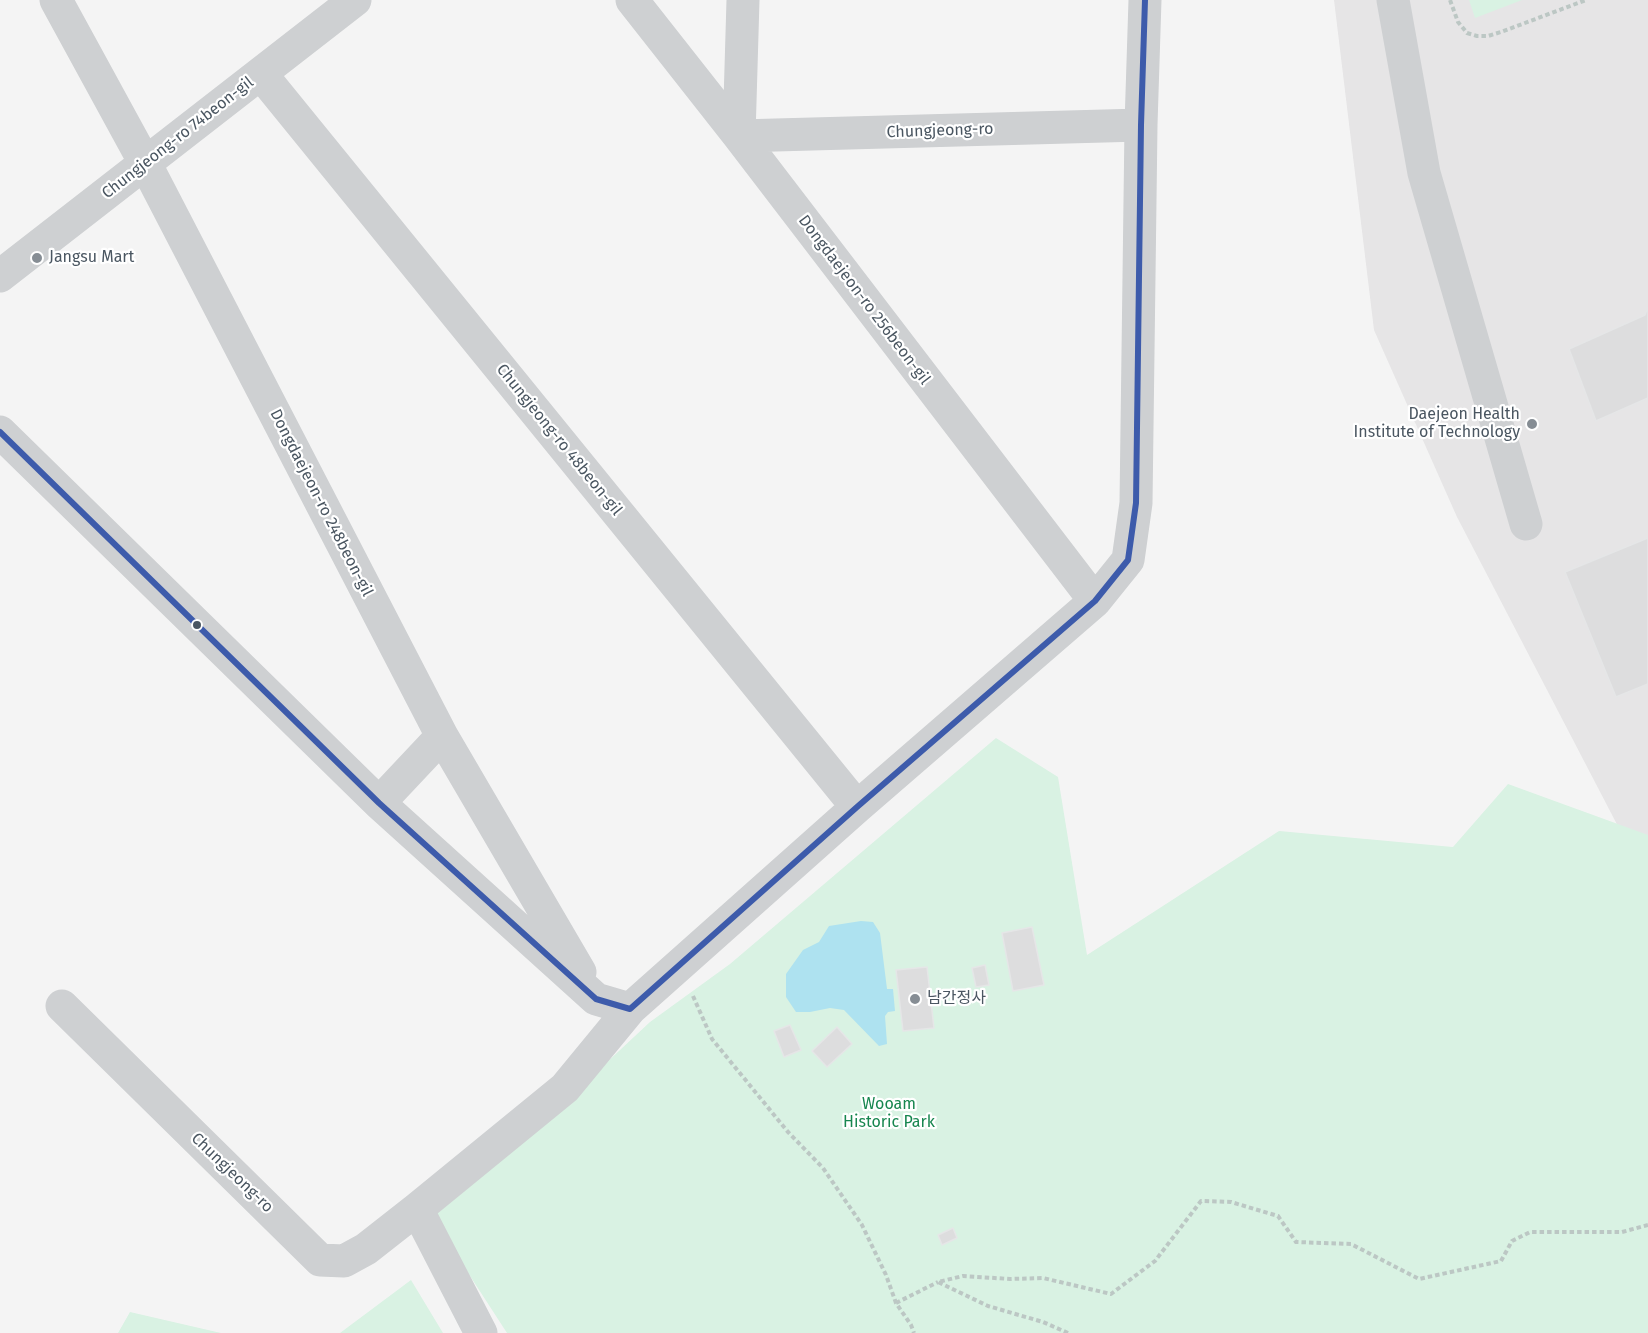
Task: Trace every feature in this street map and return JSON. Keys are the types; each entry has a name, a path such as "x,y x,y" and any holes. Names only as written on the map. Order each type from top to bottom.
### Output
{"street":[{"name":"Dongdaejeon-ro 248beon-gil","path":"56,0 145,163 442,736 596,999"},
{"name":"Chungjeong-ro 74beon-gil","path":"0,276 355,0"},
{"name":"Dongdaejeon-ro 256beon-gil","path":"632,0 1095,601"},
{"path":"739,136 743,0"},
{"name":"Chungjeong-ro","path":"62,1006 320,1260 344,1261 366,1249 565,1088 630,1009 857,807 1095,601 1128,560 1136,503 1145,0"},
{"path":"1394,0 1424,173 1526,524"},
{"name":"Chungjeong-ro 48beon-gil","path":"261,74 857,807"},
{"name":"Chungjeong-ro","path":"739,136 1141,125"},
{"path":"0,432 379,803 596,999 630,1009"},
{"path":"379,803 442,736"},
{"path":"417,1209 481,1333"}],"path":[{"path":"1450,0 1458,22 1467,33 1477,36 1488,36 1501,32 1586,0"},
{"path":"680,965 712,1039 788,1132 823,1168 861,1225 886,1275 896,1303 914,1333"},
{"path":"896,1303 938,1282 963,1276 1010,1279 1044,1278 1111,1294 1155,1261 1201,1201 1231,1202 1278,1216 1296,1242 1351,1244 1419,1279 1501,1261 1512,1241 1530,1232 1622,1232 1648,1225"},
{"path":"938,1282 988,1306 1042,1322 1068,1333"}],"shaded area":[{"name":"Daejeon Health Institute of Technology","path":"1334,0 1648,0 1648,884 1457,517 1374,330"}],"green space":[{"path":"1469,0 1522,0 1475,18"},
{"name":"Wooam Historic Park","path":"996,738 1058,777 1087,955 1279,831 1453,847 1508,784 1648,835 1648,1333 507,1333 424,1205 575,1092 650,1022 730,964"},
{"path":"411,1280 443,1333 340,1333"},
{"path":"130,1312 221,1333 118,1333"}],"water":[{"path":"861,921 873,922 880,933 887,989 893,989 895,1011 888,1012 885,1016 887,1044 879,1046 844,1010 830,1008 796,1012 786,997 786,974 803,950 819,942 829,926"}],"building":[{"path":"1648,307 1648,398 1596,421 1569,349 1645,315"},
{"path":"1648,538 1648,684 1616,697 1565,572"},
{"path":"1032,927 1044,985 1013,991 1002,933"},
{"path":"985,965 989,985 976,987 972,968"},
{"name":"남간정사","path":"927,967 934,1028 903,1031 896,970"},
{"path":"790,1025 801,1050 784,1057 774,1031"},
{"path":"837,1027 852,1044 827,1067 812,1051"},
{"path":"953,1228 957,1238 942,1245 938,1235"}],"transit line":[{"path":"0,432 379,803 596,999 630,1009 857,807 1095,601 1128,560 1136,503 1145,0"}],"place":[{"name":"Jangsu Mart","path":"37,258"},
{"name":"Daejeon Health Institute of Technology","path":"1532,424"},
{"name":"남간정사","path":"915,999"}]}
